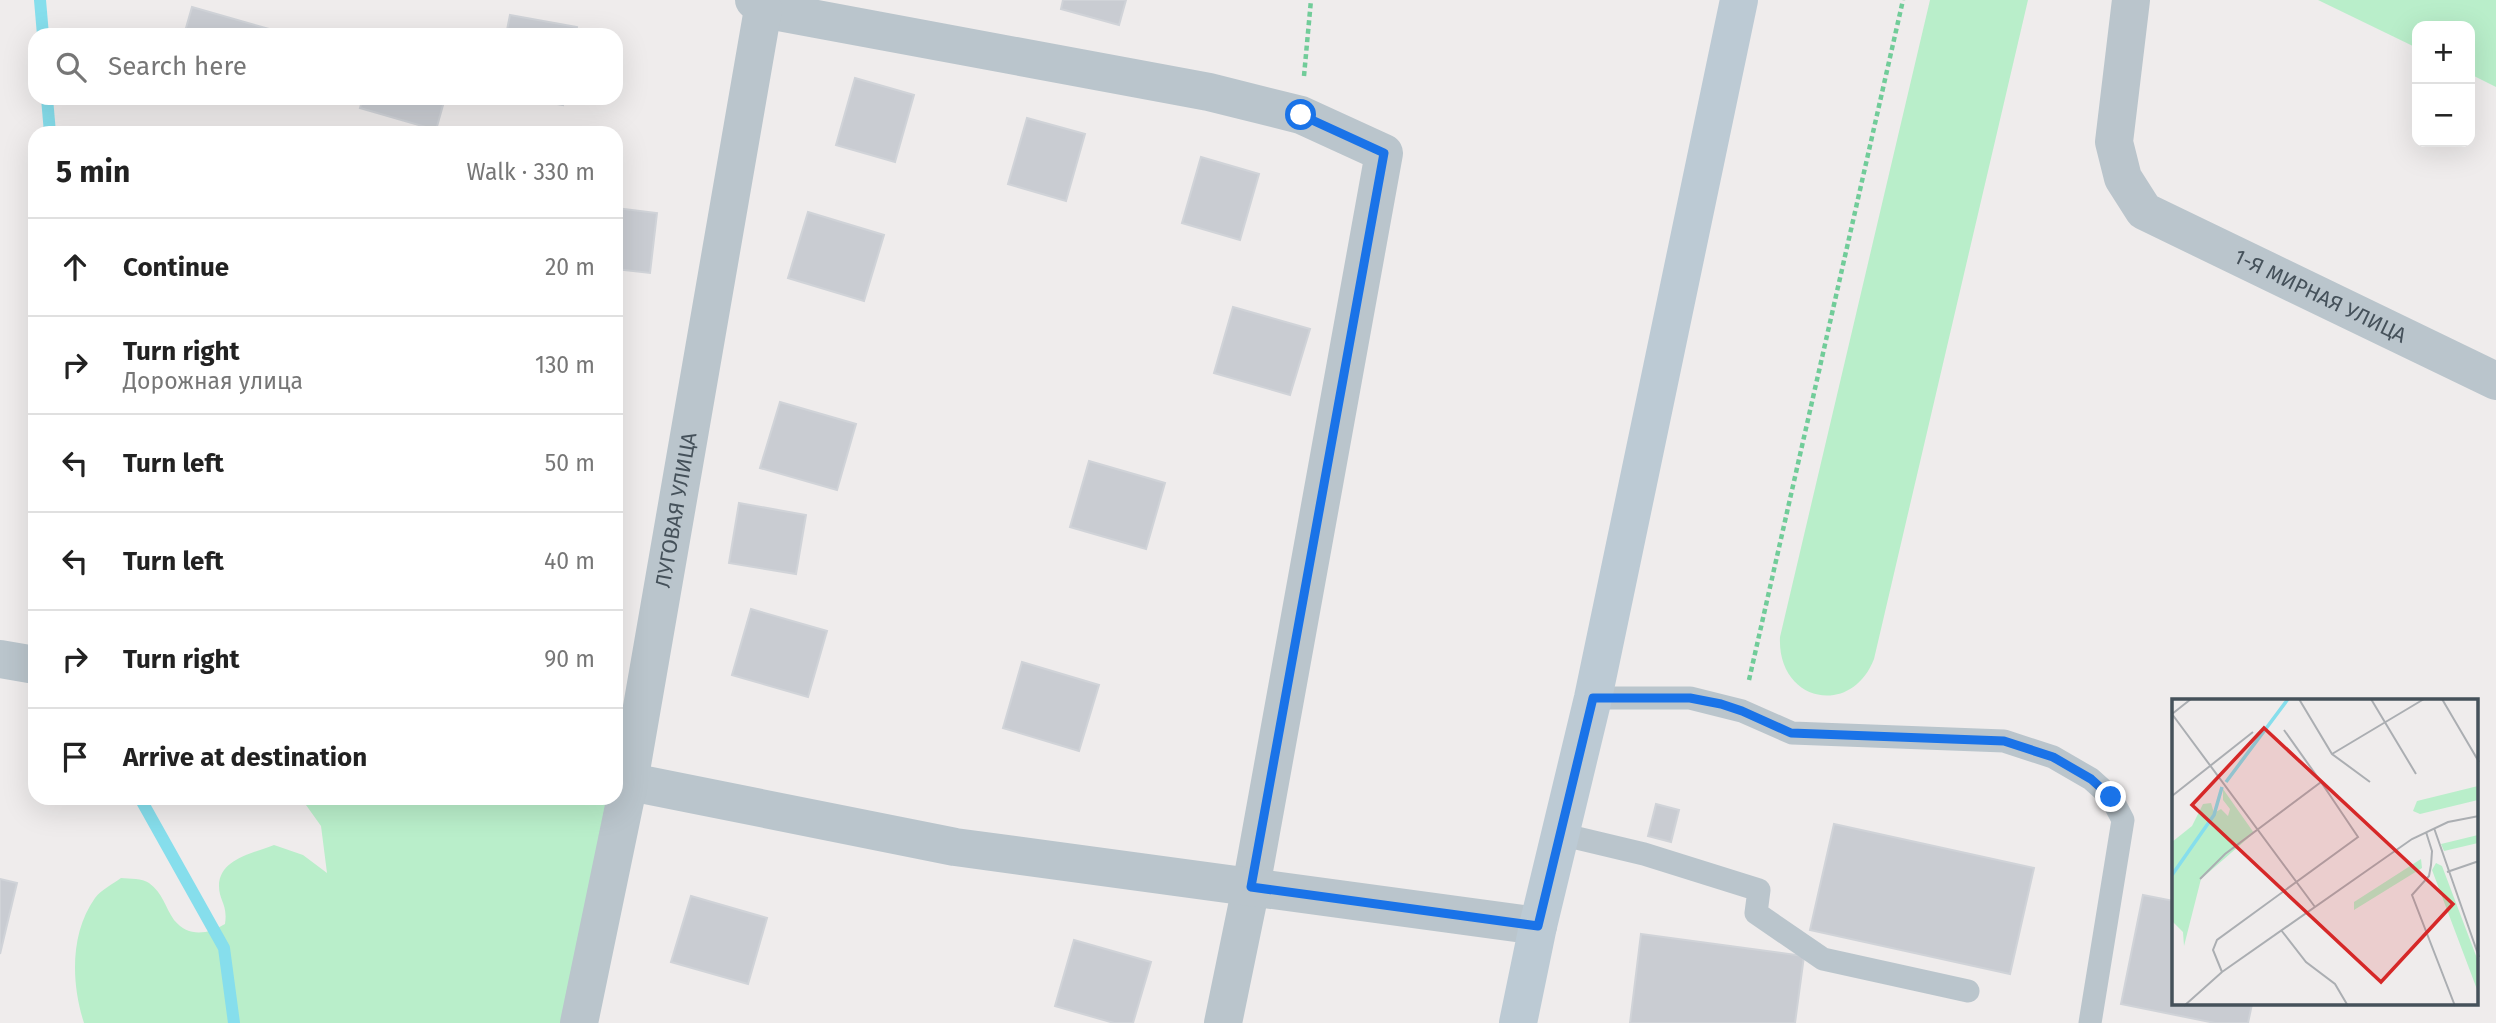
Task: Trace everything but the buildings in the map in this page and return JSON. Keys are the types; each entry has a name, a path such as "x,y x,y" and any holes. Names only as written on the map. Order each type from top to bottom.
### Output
{"street":[{"path":"1518,1023 1538,926 1593,698 1739,0"},
{"name":"1-Я МИРНАЯ УЛИЦА","path":"2131,0 2114,142 2123,178 2144,211 2496,381"},
{"path":"758,5 1209,92 1301,115 1384,153 1251,887 1223,1023"},
{"name":"ЛУГОВАЯ УЛИЦА","path":"623,774 758,5"},
{"path":"0,659 28,664"},
{"path":"623,780 955,848 1538,926"},
{"name":"ЛУГОВАЯ УЛИЦА","path":"579,1023 618,805"}],"lane":[{"path":"1593,698 1690,698 1742,711 1791,733 2004,741 2053,757 2091,779 2111,797 2123,820 2090,1023"},
{"path":"1560,834 1644,854 1759,890 1756,913 1823,959 1968,991"}],"path":[{"path":"1301,115 1311,0"},
{"path":"1742,711 1903,0"}],"green space":[{"path":"1930,0 2028,0 1874,659 1863,678 1849,690 1833,695 1817,694 1802,688 1790,676 1782,659 1780,637"},
{"path":"2318,0 2496,0 2496,87 2475,76 2475,21 2412,21 2412,46"},
{"path":"306,805 626,807 572,1023 84,1023 75,975 77,942 87,912 95,898 104,890 121,878 143,880 158,891 180,926 192,932 205,932 225,924 219,886 225,869 239,858 274,845 303,855 327,873 321,826"}],"waterway":[{"path":"40,0 42,28"},
{"path":"48,105 49,126"},
{"path":"144,805 224,948 234,1023"}],"route":[{"path":"1301,115 1384,153 1251,887 1538,926 1593,698 1690,698 1742,711 1791,733 2004,741 2053,757 2091,779 2111,797"}]}
